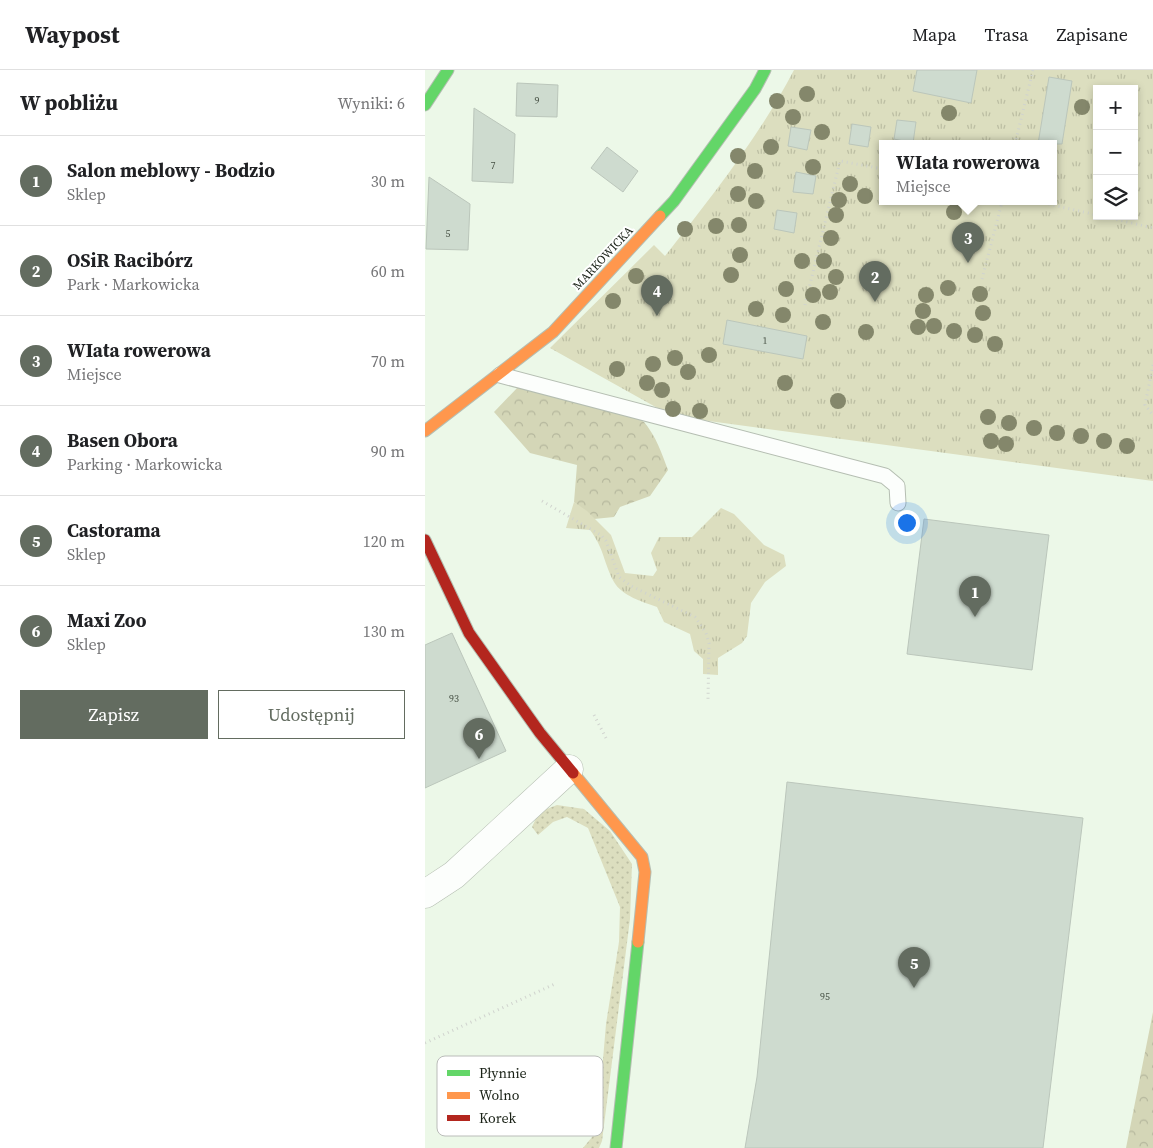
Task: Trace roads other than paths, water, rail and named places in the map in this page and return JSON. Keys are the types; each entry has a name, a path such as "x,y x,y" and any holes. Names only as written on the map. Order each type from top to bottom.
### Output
{"street":[{"path":"425,105 448,70"},
{"name":"MARKOWICKA","path":"425,431 500,375 553,332 674,201 755,89 765,70"},
{"path":"425,540 469,633 540,733 642,857 645,872 616,1148"},
{"path":"425,894 454,875 569,769"}],"lane":[{"path":"500,375 885,476 897,486 898,502"}],"place":[{"name":"WIata rowerowa","path":"968,263"},
{"name":"OSiR Racibórz","path":"875,302"},
{"name":"Basen Obora","path":"657,316"},
{"name":"Salon meblowy - Bodzio","path":"975,617"},
{"name":"Maxi Zoo","path":"479,759"},
{"name":"Castorama","path":"914,988"}]}
